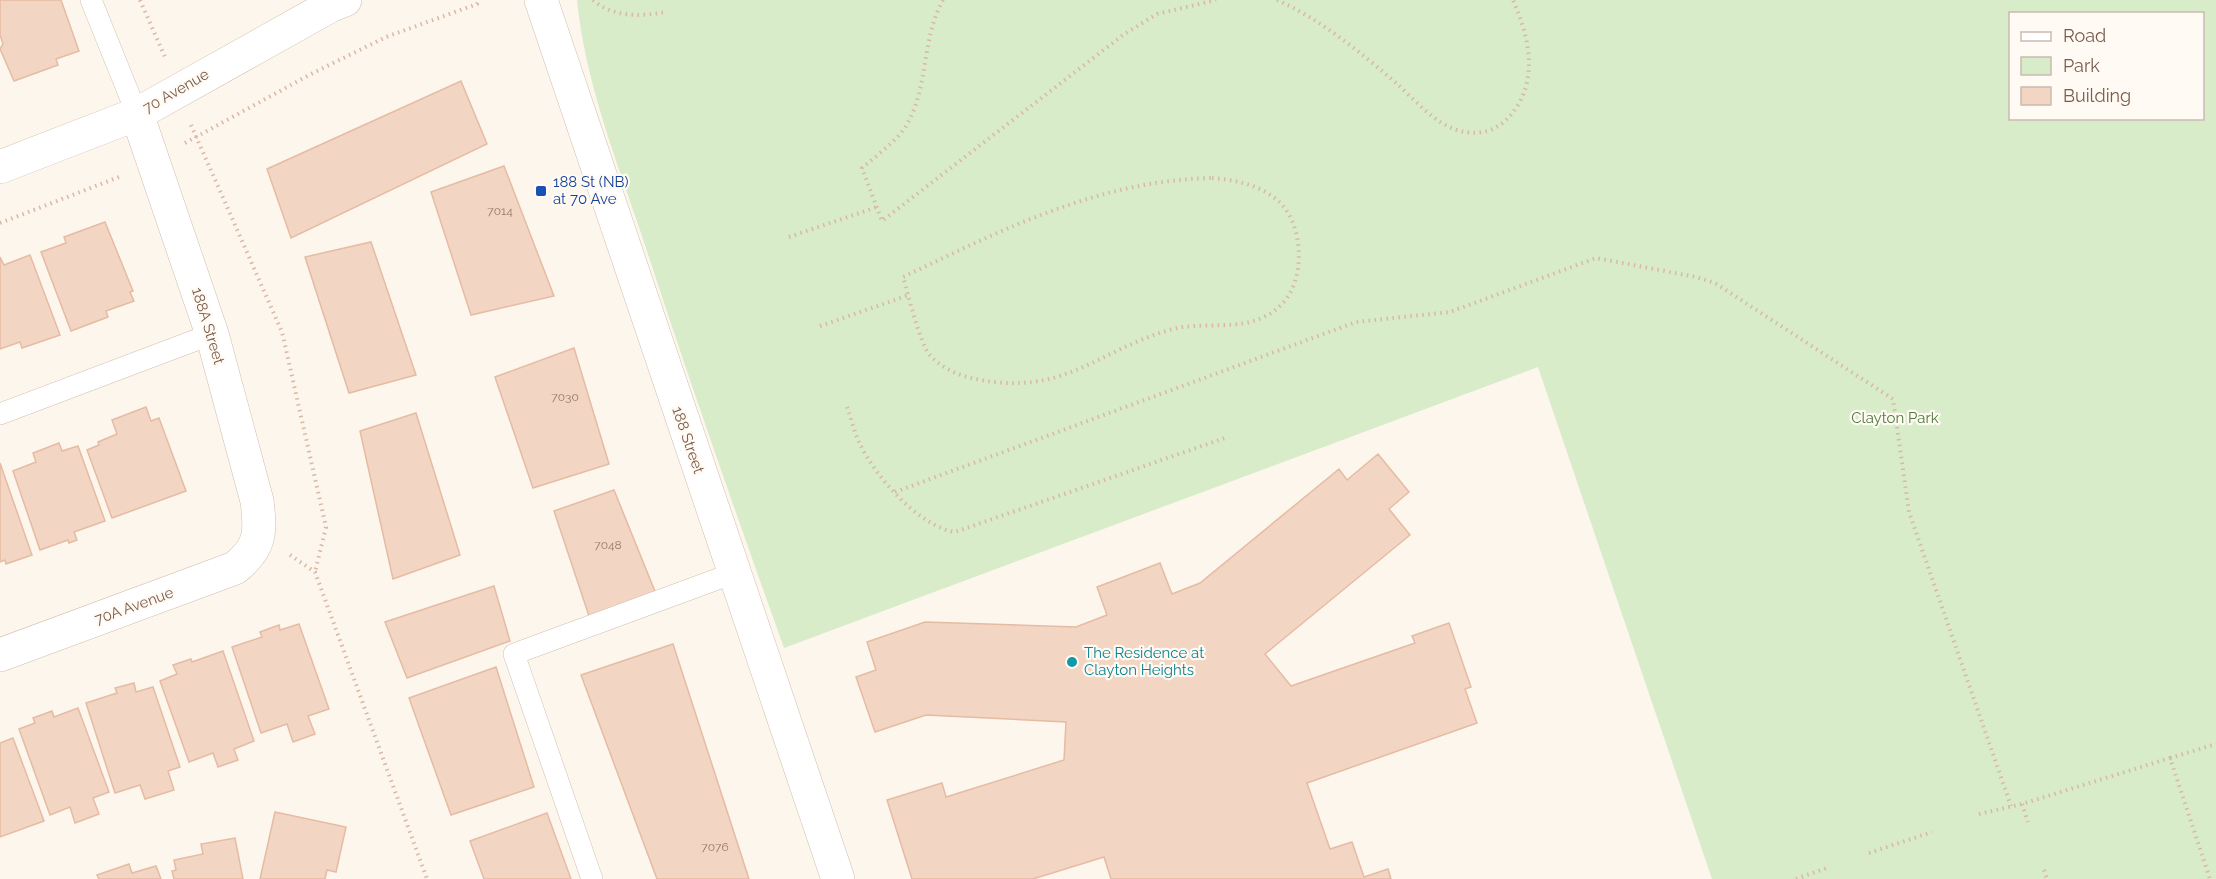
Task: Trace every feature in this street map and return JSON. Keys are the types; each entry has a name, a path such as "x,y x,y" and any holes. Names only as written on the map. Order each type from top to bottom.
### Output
{"street":[{"name":"70 Avenue","path":"0,167 137,114 330,6 345,0"},
{"name":"188 Street","path":"541,0 838,879"},
{"name":"188A Street","path":"137,114 212,334 257,501 260,523 272,548"},
{"name":"70A Avenue","path":"0,655 234,568 249,556 272,548"}],"lane":[{"path":"91,0 137,114"},
{"path":"0,414 212,334"},
{"path":"592,879 514,654 734,573"}],"path":[{"path":"140,0 168,64"},
{"path":"177,148 311,74 375,43 477,4 479,0"},
{"path":"593,0 602,7 639,16 665,12"},
{"path":"944,0 932,27 913,111 903,130 862,168 882,221 1140,24 1157,14 1216,0"},
{"path":"1276,0 1298,9 1330,31 1444,124 1470,133 1484,133 1498,128 1511,117 1521,99 1528,75 1529,52 1522,23 1513,0"},
{"path":"196,138 282,332 326,527 315,572 427,879"},
{"path":"0,224 127,173"},
{"path":"1183,178 1236,180 1265,191 1278,200 1288,216 1299,248 1299,273 1293,292 1280,307 1264,317 1245,325 1173,329 1148,336 1090,366 1054,379 1015,384 962,376 928,354 909,295 903,277 1014,224 1087,197 1183,178"},
{"path":"789,237 877,207"},
{"path":"895,492 1356,322 1450,312 1596,258 1707,280 1893,399 1910,512 2011,806"},
{"path":"820,326 909,295"},
{"path":"847,407 860,443 874,467 895,492 935,526 955,532 1225,438"},
{"path":"272,548 315,572"},
{"path":"1979,814 2022,804 2216,744"},
{"path":"2170,758 2211,879"},
{"path":"2022,804 2028,822"},
{"path":"1869,853 1932,831"},
{"path":"1796,879 1827,868"},
{"path":"2044,870 2047,879"}],"green space":[{"name":"Clayton Park","path":"577,0 2216,0 2216,879 1712,879 1538,367 784,648 612,149 587,60"}],"building":[{"path":"0,0 61,0 79,51 56,59 58,65 14,81 0,49 3,44 0,35"},
{"path":"461,81 487,144 291,238 267,169"},
{"path":"504,166 554,296 471,315 431,192"},
{"path":"105,222 133,291 130,292 134,301 106,311 108,317 71,331 41,252 66,243 64,237"},
{"path":"371,242 416,375 349,393 305,257"},
{"path":"30,255 60,335 22,348 20,342 0,349 0,257 4,265"},
{"path":"574,348 609,464 533,488 495,377"},
{"path":"146,407 151,421 159,418 186,491 112,518 87,450 99,445 98,442 117,434 112,420"},
{"path":"416,413 460,555 393,579 360,431"},
{"path":"59,443 62,451 78,446 105,521 74,532 77,540 69,543 68,540 40,550 13,471 36,462 33,453"},
{"name":"The Residence at Clayton Heights","path":"1378,454 1409,492 1389,509 1410,535 1265,654 1291,686 1415,643 1412,636 1449,623 1471,687 1465,689 1477,723 1307,783 1330,849 1352,842 1364,877 1388,869 1391,879 1111,879 1104,857 1033,879 912,879 887,800 942,783 946,797 1064,760 1066,722 926,715 875,732 856,677 876,670 867,642 925,622 1076,627 1107,615 1097,587 1160,563 1172,594 1200,583 1339,469 1347,480"},
{"path":"0,463 32,555 6,564 5,560 0,562"},
{"path":"614,490 656,594 592,625 554,511"},
{"path":"494,586 510,641 407,678 385,622"},
{"path":"299,624 329,709 308,716 315,734 293,742 287,724 261,733 232,647 262,637 260,632 279,625 280,630"},
{"path":"673,644 749,879 657,879 581,675"},
{"path":"223,651 254,741 234,749 238,760 218,767 213,753 189,762 160,681 177,674 173,665 191,659 192,662"},
{"path":"496,667 534,787 451,815 409,698"},
{"path":"134,683 136,692 153,687 180,767 168,771 174,790 145,799 140,785 115,793 86,703 117,693 115,688"},
{"path":"78,708 109,792 93,798 99,814 75,823 70,807 50,815 19,729 35,723 33,718 52,711 54,717"},
{"path":"13,738 44,821 0,837 0,743"},
{"path":"275,812 346,827 336,872 327,870 325,879 260,879"},
{"path":"547,813 571,879 484,879 470,841"},
{"path":"235,838 243,879 174,879 172,871 176,870 174,860 203,854 201,844"},
{"path":"129,864 132,873 156,866 161,879 99,879 97,875"}],"place":[{"name":"188 St (NB) at 70 Ave","path":"541,191"},
{"name":"The Residence at Clayton Heights","path":"1072,662"}]}
